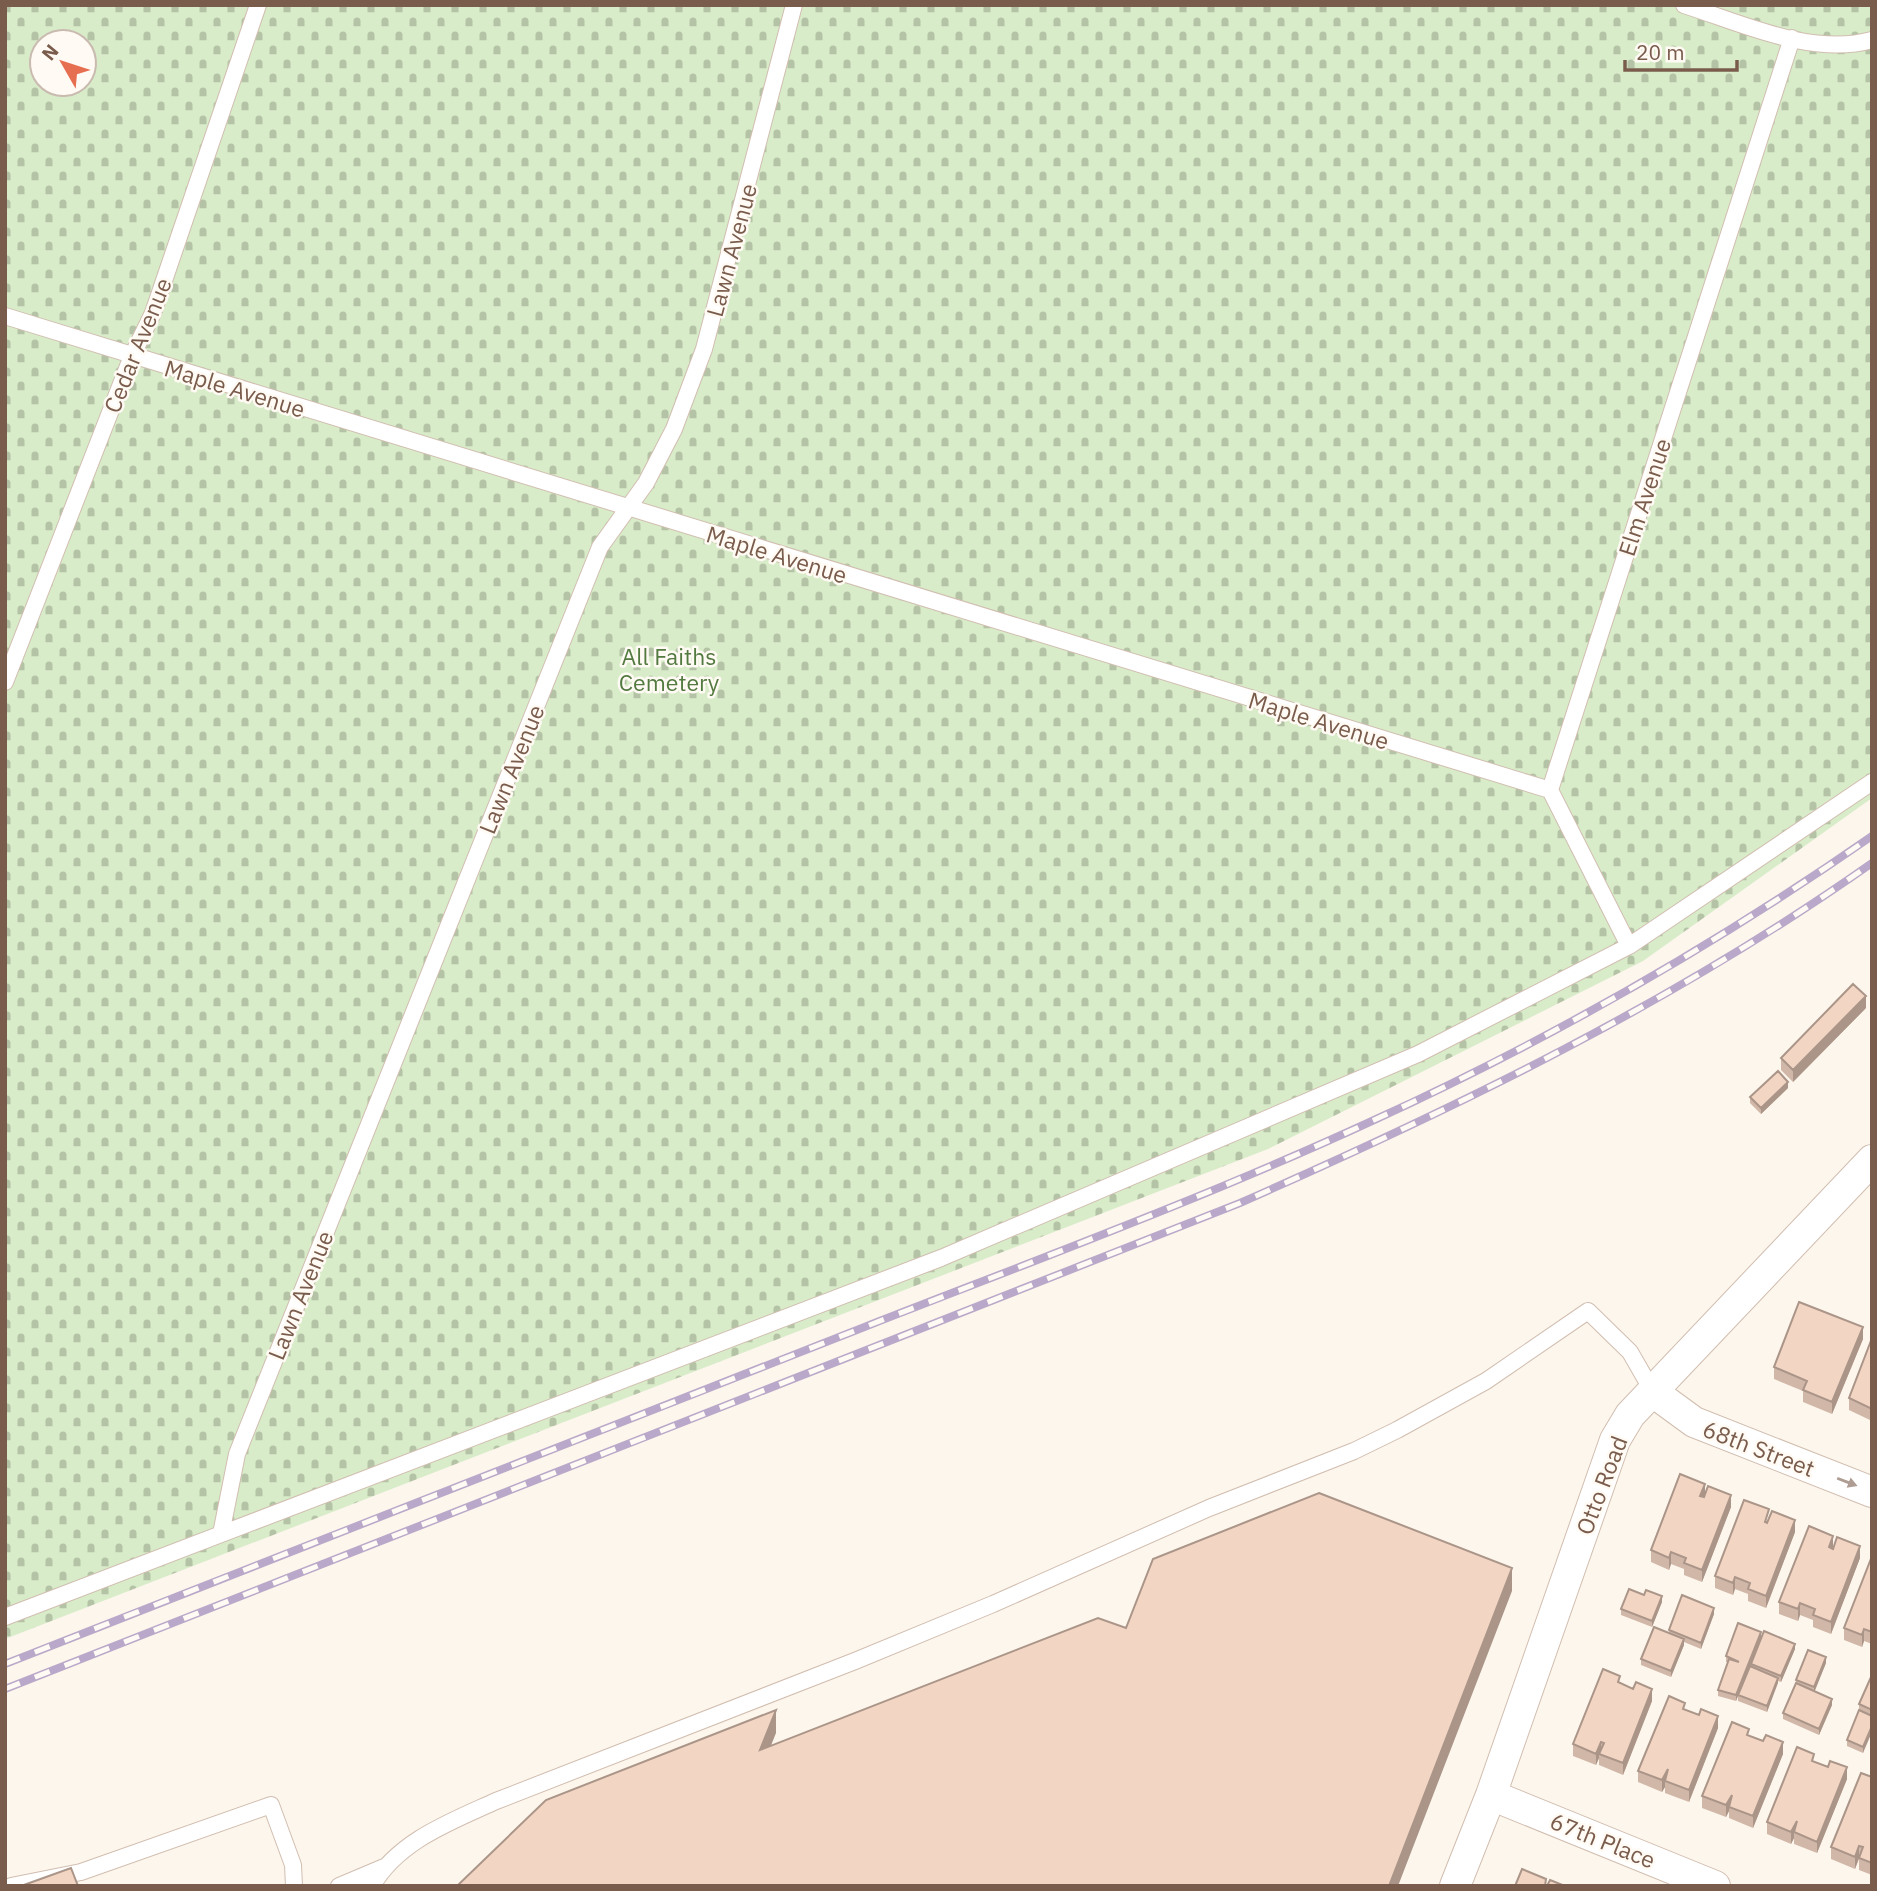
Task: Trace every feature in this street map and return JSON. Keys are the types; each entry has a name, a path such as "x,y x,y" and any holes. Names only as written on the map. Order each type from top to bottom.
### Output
{"street":[{"name":"Otto Road","path":"1455,1886 1491,1795 1615,1440 1630,1415 1872,1160"},
{"name":"68th Street","path":"1653,1392 1694,1422 1872,1492"},
{"name":"67th Place","path":"1491,1795 1715,1886"}],"lane":[{"name":"Cedar Avenue","path":"5,682 132,356 153,313 258,5"},
{"name":"Lawn Avenue","path":"221,1534 237,1454 600,547 646,483 674,429 704,349 794,5"},
{"path":"1684,5 1792,38 1850,46 1872,40"},
{"name":"Elm Avenue","path":"1550,790 1792,38"},
{"name":"Maple Avenue","path":"5,316 1550,790"},
{"path":"5,1618 954,1253 1418,1054 1629,946 1872,782"},
{"path":"1550,790 1629,946"},
{"path":"339,1886 384,1867 418,1839 496,1801 855,1661 1006,1599 1174,1523 1375,1441 1486,1381 1588,1311 1630,1352 1653,1392"},
{"path":"11,1886 80,1872 271,1805 293,1865 294,1886"},
{"path":"372,1886 384,1867"}],"green space":[{"name":"All Faiths Cemetery","path":"5,5 1872,5 1872,798 1643,961 1268,1149 5,1639"}],"building":[{"path":"1853,984 1866,996 1793,1070 1781,1058"},
{"path":"1778,1071 1788,1082 1761,1108 1750,1097"},
{"path":"1799,1302 1863,1327 1832,1402 1803,1390 1807,1381 1774,1367"},
{"path":"1872,1338 1872,1409 1849,1398"},
{"path":"1680,1474 1705,1484 1700,1496 1704,1497 1708,1486 1731,1495 1702,1570 1684,1563 1686,1558 1671,1552 1669,1558 1651,1550"},
{"path":"1319,1493 1512,1568 1389,1886 457,1886 546,1800 776,1710 760,1750 1098,1618 1126,1628 1153,1559"},
{"path":"1744,1500 1769,1509 1765,1522 1767,1523 1772,1511 1795,1520 1766,1596 1748,1589 1750,1583 1735,1577 1733,1583 1715,1576"},
{"path":"1809,1526 1833,1536 1829,1547 1833,1549 1837,1537 1860,1546 1831,1622 1813,1615 1815,1609 1800,1603 1798,1609 1779,1602"},
{"path":"1872,1556 1872,1632 1864,1629 1862,1635 1844,1628"},
{"path":"1629,1589 1644,1595 1646,1590 1662,1596 1652,1621 1621,1609"},
{"path":"1682,1595 1714,1608 1701,1643 1669,1630"},
{"path":"1738,1623 1761,1632 1736,1695 1718,1690 1729,1659 1739,1662 1726,1656"},
{"path":"1654,1627 1684,1639 1671,1671 1641,1659"},
{"path":"1764,1631 1795,1644 1781,1676 1751,1664"},
{"path":"1808,1650 1826,1657 1814,1687 1796,1680"},
{"path":"1750,1666 1778,1678 1767,1706 1738,1695"},
{"path":"1603,1669 1620,1676 1618,1682 1633,1689 1636,1682 1652,1689 1623,1763 1599,1754 1604,1743 1601,1742 1596,1754 1573,1744"},
{"path":"1872,1678 1872,1710 1859,1704"},
{"path":"1796,1683 1832,1699 1819,1729 1783,1713"},
{"path":"1669,1696 1685,1703 1683,1709 1699,1715 1701,1709 1718,1716 1689,1790 1665,1781 1668,1769 1662,1780 1638,1771"},
{"path":"1859,1710 1872,1716 1872,1726 1863,1747 1847,1740"},
{"path":"1732,1722 1749,1729 1747,1735 1763,1741 1766,1735 1783,1742 1753,1816 1729,1807 1732,1795 1726,1805 1702,1796"},
{"path":"1797,1747 1814,1754 1812,1761 1828,1767 1830,1761 1847,1767 1817,1842 1794,1832 1797,1821 1791,1832 1767,1822"},
{"path":"1861,1773 1872,1777 1872,1863 1859,1858 1863,1847 1859,1846 1855,1857 1831,1847"},
{"path":"71,1868 78,1886 21,1886"},
{"path":"1522,1869 1546,1879 1545,1886 1515,1886"},
{"path":"1550,1880 1565,1886 1547,1886"}],"railway":[{"path":"5,1664 1121,1227 1310,1149 1502,1058 1628,990 1752,916 1872,836"},
{"path":"5,1689 1240,1203 1404,1128 1565,1049 1721,961 1872,863"}]}
